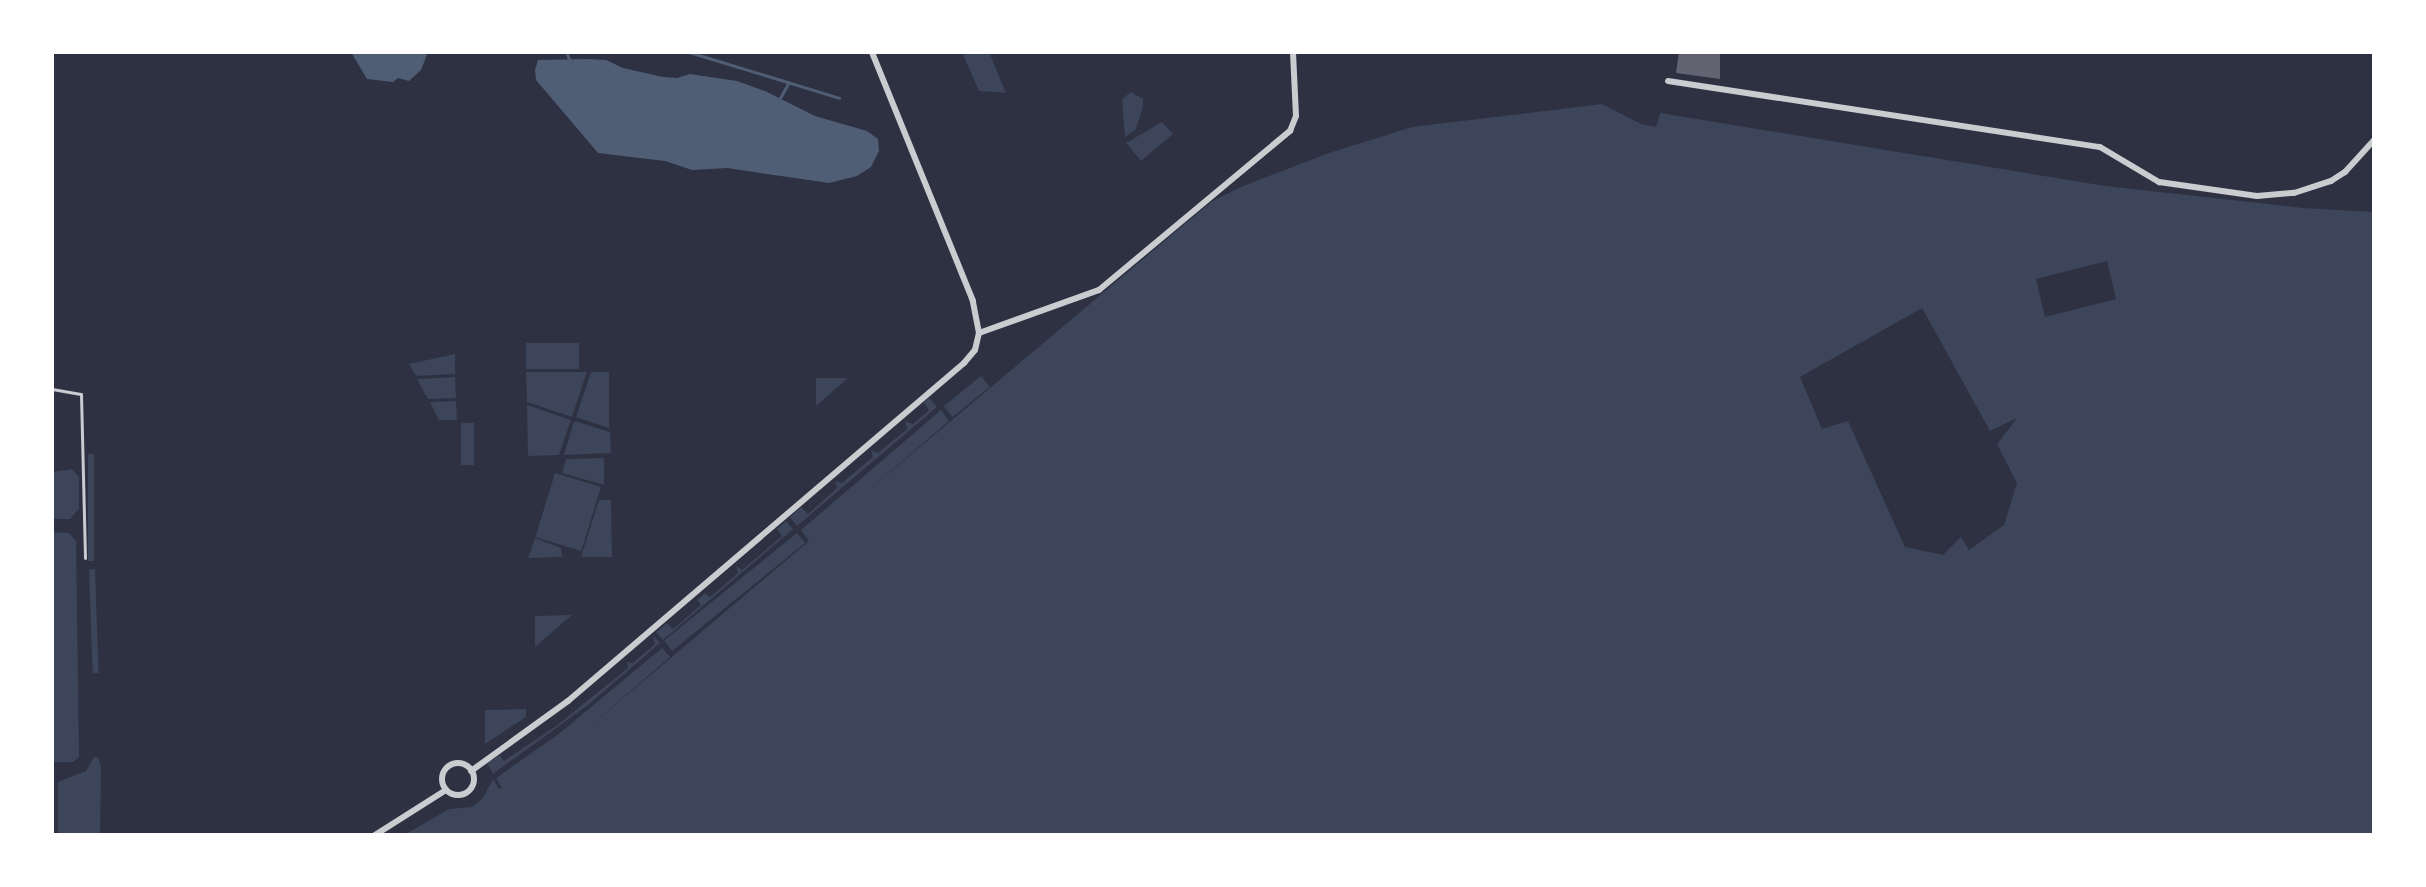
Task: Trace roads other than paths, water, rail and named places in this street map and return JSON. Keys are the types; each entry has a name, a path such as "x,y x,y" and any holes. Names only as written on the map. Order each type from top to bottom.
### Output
{"street":[{"path":"471,771 568,701 964,363 975,350 979,333 973,301 872,52"},
{"path":"979,333 1099,290 1290,131 1296,116 1293,52"},
{"path":"1668,81 2100,147 2159,182 2257,196 2306,190 2331,181 2345,172 2374,140"},
{"path":"462,764 471,771 473,782 468,791 456,795 446,790 442,779 449,766 462,764"},
{"path":"375,835 446,790"}],"lane":[{"path":"52,389 81,394 85,558"}],"waterway":[{"path":"566,52 570,61"},
{"path":"689,52 839,98"},
{"path":"780,98 789,82"}]}
